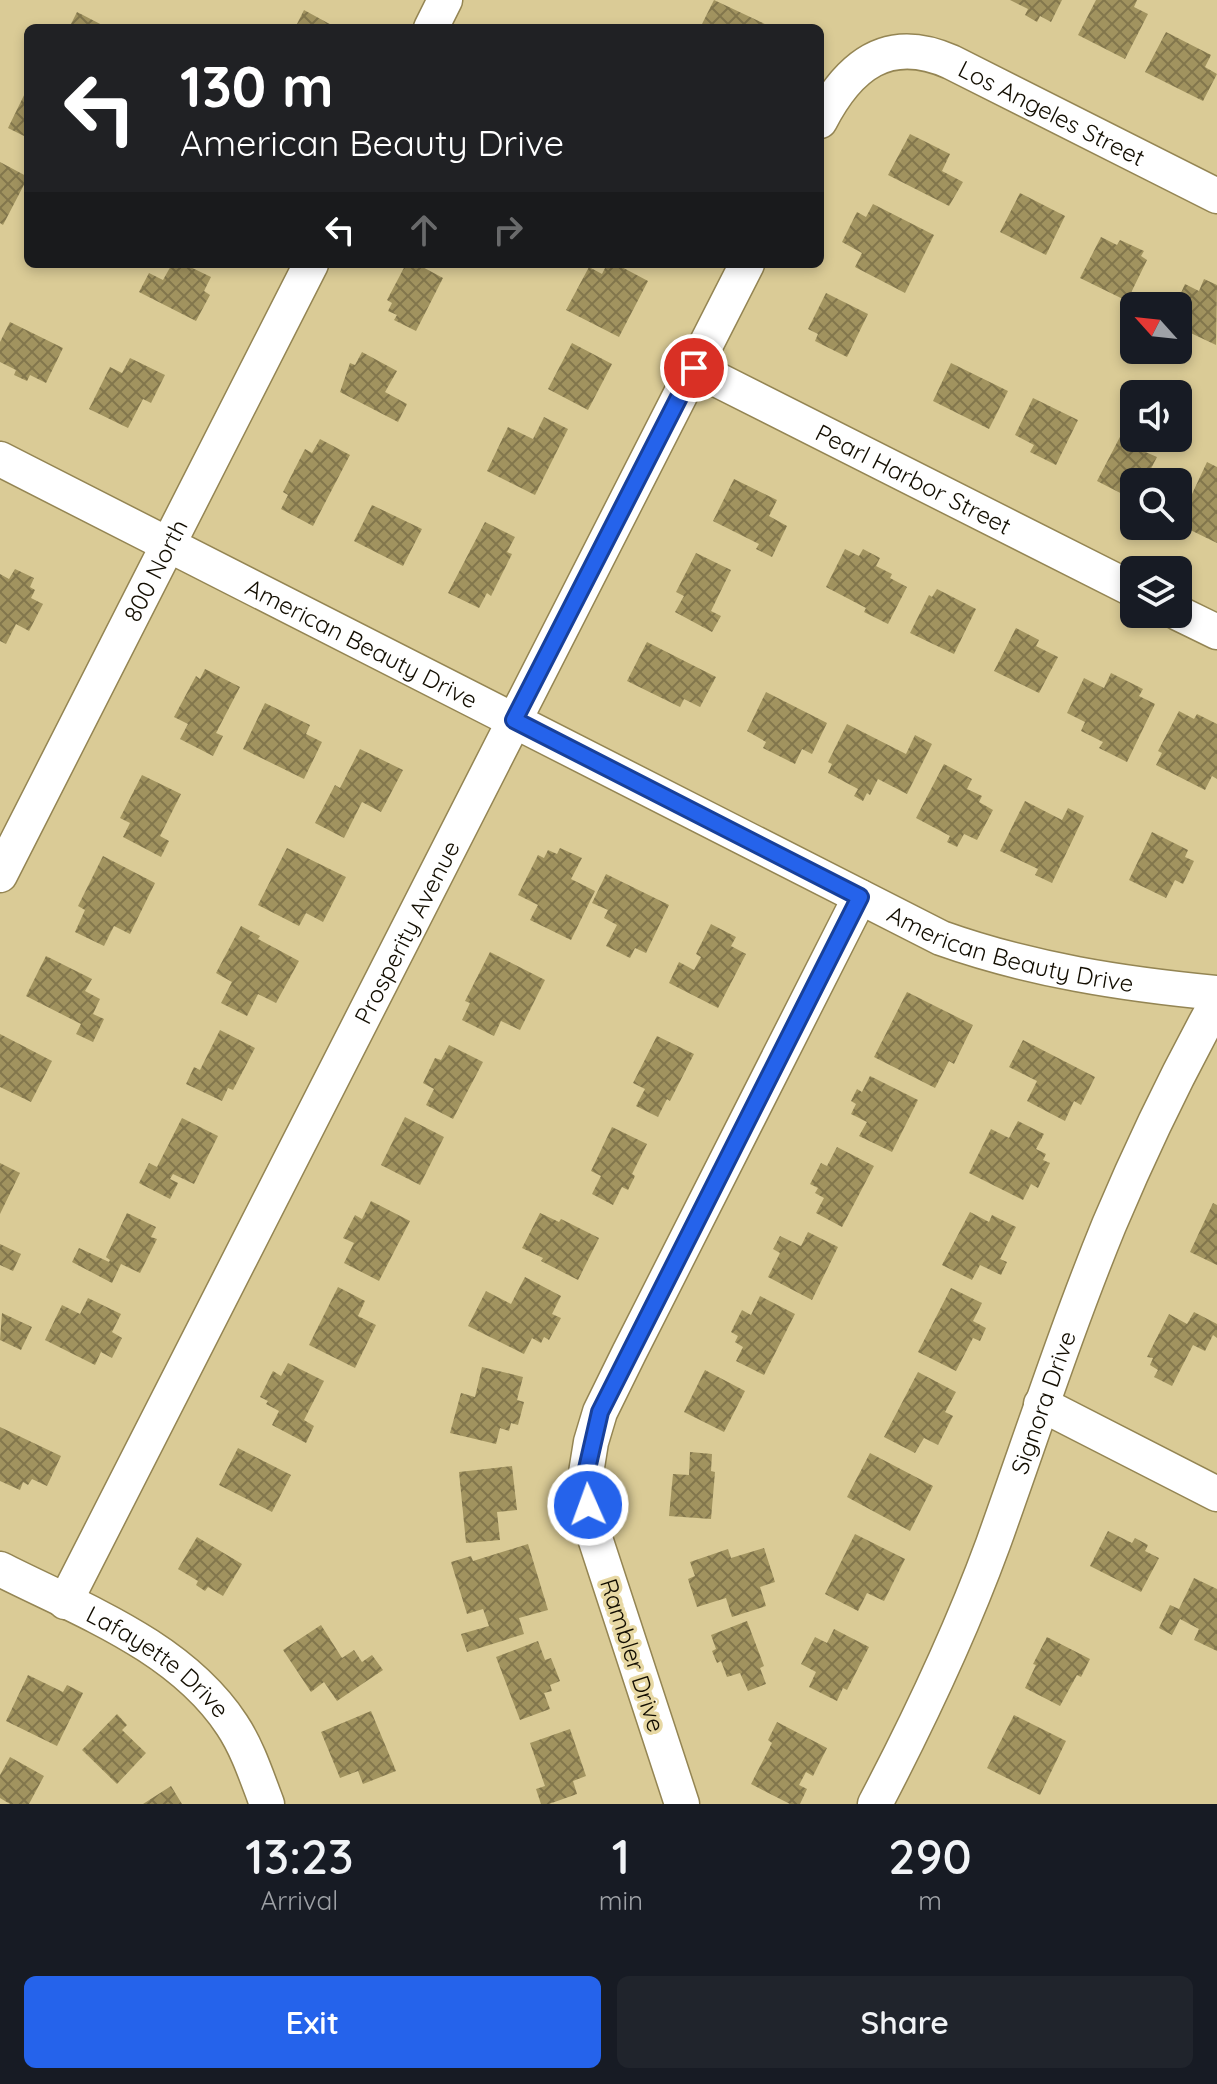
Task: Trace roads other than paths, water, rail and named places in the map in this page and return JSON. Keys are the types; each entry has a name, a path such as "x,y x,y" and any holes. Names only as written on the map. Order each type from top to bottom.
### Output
{"street":[{"path":"433,24 445,0"},
{"name":"Los Angeles Street","path":"824,114 838,90 865,63 899,51 917,51 934,55 1217,196"},
{"name":"800 North","path":"0,875 309,268"},
{"name":"Prosperity Avenue","path":"65,1602 745,268"},
{"name":"Pearl Harbor Street","path":"694,368 1120,583"},
{"name":"American Beauty Drive","path":"0,459 941,938 1040,968 1106,980 1217,993"},
{"path":"1192,620 1217,632"},
{"name":"Rambler Drive","path":"682,1804 595,1538 586,1473 591,1442 600,1412 629,1353 860,897"},
{"name":"Signora Drive","path":"875,1804 914,1730 955,1639 1109,1224 1154,1125 1217,1002"},
{"path":"1041,1404 1217,1494"},
{"name":"Lafayette Drive","path":"0,1569 134,1637 171,1662 204,1691 233,1725 267,1804"}]}
